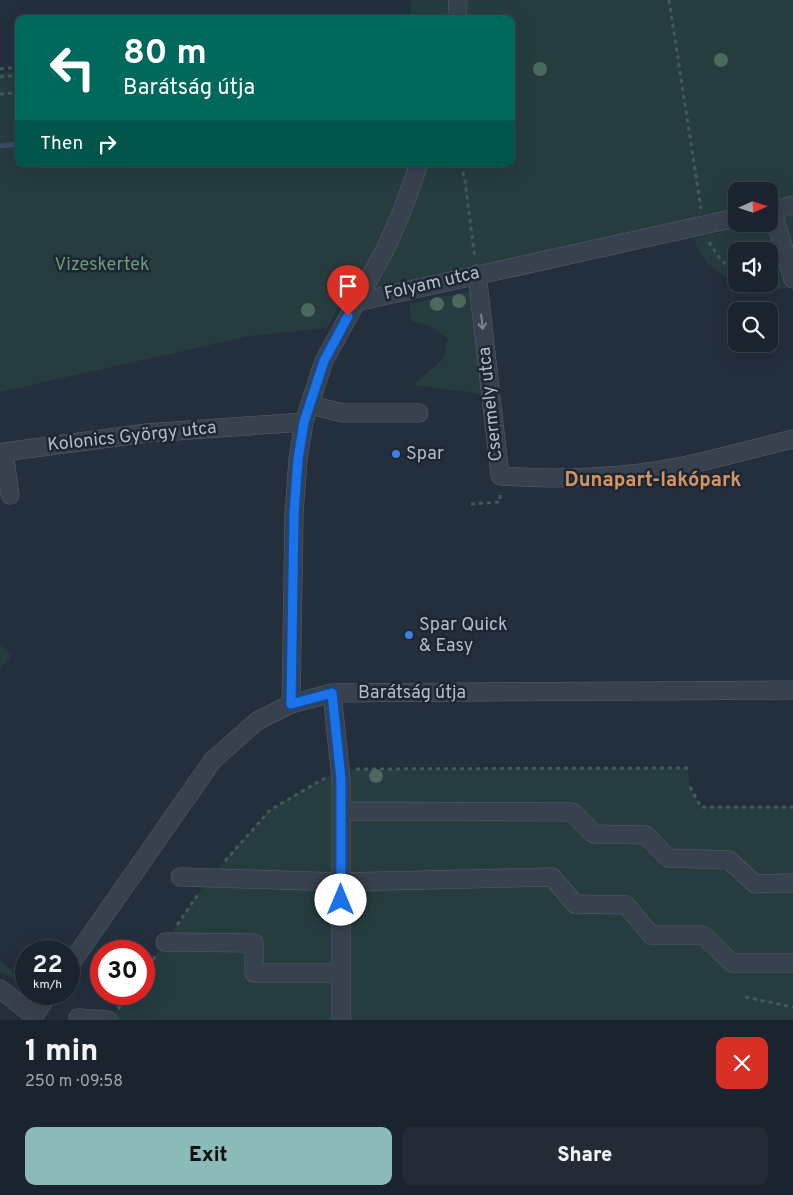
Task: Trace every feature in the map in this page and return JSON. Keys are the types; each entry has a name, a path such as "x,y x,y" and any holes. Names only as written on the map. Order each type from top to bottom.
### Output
{"street":[{"path":"457,15 458,0"},
{"path":"291,704 294,514 298,459 307,413 324,361 387,246 418,167"},
{"path":"778,208 793,205"},
{"name":"Folyam utca","path":"356,302 728,220"},
{"path":"777,232 793,280"},
{"name":"Csermely utca","path":"477,274 500,476 530,478 616,475 677,468 793,439"},
{"path":"307,413 419,413"},
{"name":"Kolonics György utca","path":"10,495 4,452 307,413"},
{"name":"Barátság útja","path":"80,950 213,760 256,721 291,704 332,693 793,690"},
{"path":"332,693 340,769 341,1020"},
{"path":"341,811 572,812 594,834 646,835 668,858 729,860 755,884 793,883"},
{"path":"180,877 341,882 552,877 575,904 626,905 652,935 703,935 732,963 793,963"},
{"path":"165,942 254,943 254,972 341,973"},
{"path":"0,989 32,1018 41,1005"},
{"path":"78,1018 108,1020"}],"path":[{"path":"669,0 703,225 708,242 720,259 728,266"},
{"path":"0,69 15,67"},
{"path":"0,77 15,75"},
{"path":"0,94 15,92"},
{"path":"462,167 477,274"},
{"path":"471,504 500,502 500,476"},
{"path":"340,769 688,768"},
{"path":"690,787 701,807 793,807"},
{"path":"745,997 793,1007"}],"green space":[{"name":"Vizeskertek","path":"412,0 793,0 793,199 778,202 778,182 728,182 728,213 342,300 327,328 250,336 0,392 0,73 15,72 15,167 515,167 515,15 410,15"},
{"path":"793,215 793,286 778,289 778,242 728,242 728,278 704,259 696,246 694,238 728,230 728,232 778,232 778,218"},
{"path":"470,291 481,394 413,385 443,359 448,339 430,326 412,321 409,304"},
{"path":"0,645 11,656 0,669"},
{"path":"688,768 690,787 701,807 793,807 793,1020 111,1020 121,1005 155,1005 155,957 209,878 270,810 340,769"},
{"path":"0,961 15,973 15,981 0,972"}],"waterway":[{"path":"0,146 15,144"}],"place":[{"name":"Spar","path":"396,454"},
{"name":"Spar Quick & Easy","path":"409,635"}],"district":[{"name":"Dunapart-lakópark","path":"653,481"}],"route":[{"path":"341,900 341,779 332,693 291,704 294,514 298,459 304,422 324,361 348,316"}]}
